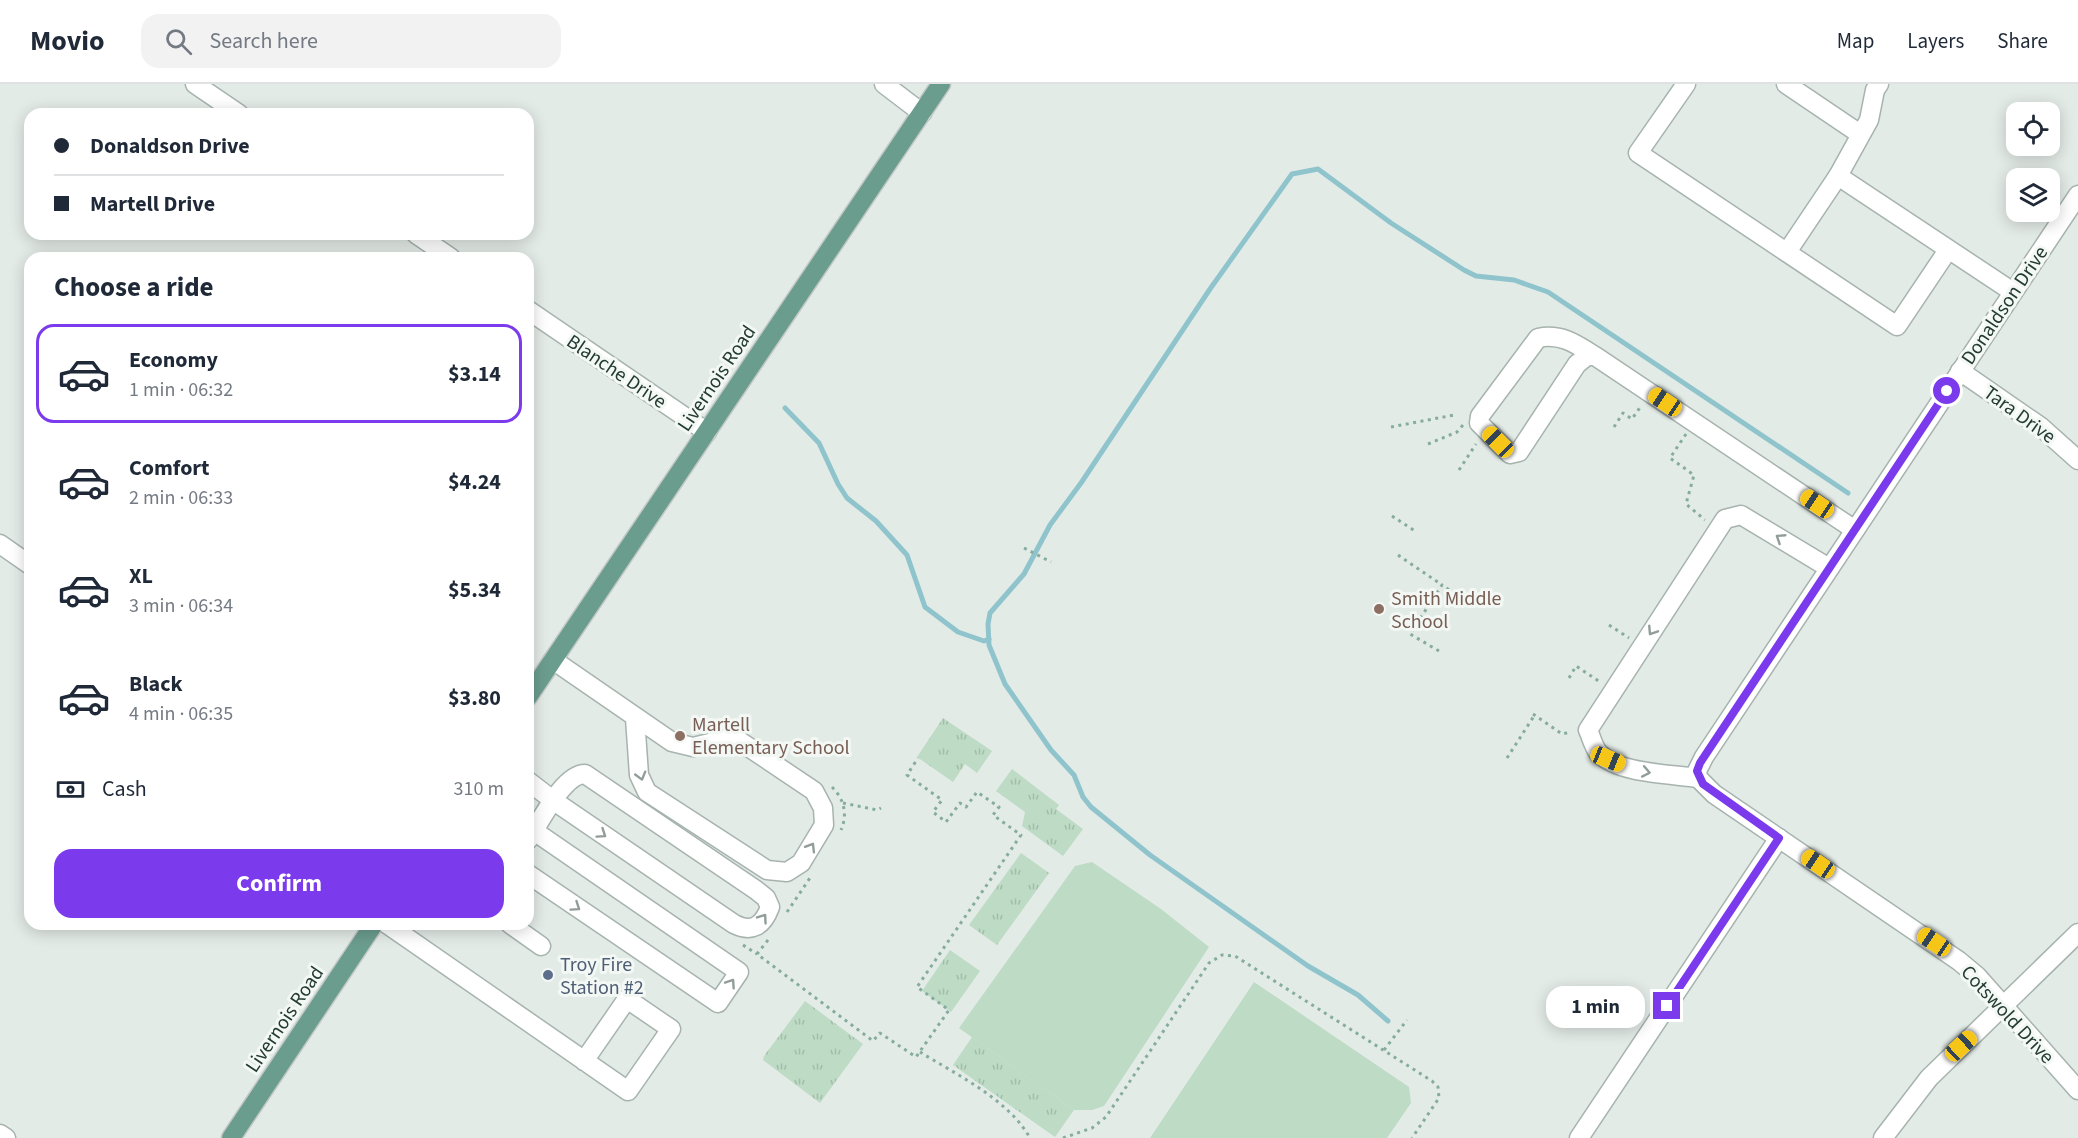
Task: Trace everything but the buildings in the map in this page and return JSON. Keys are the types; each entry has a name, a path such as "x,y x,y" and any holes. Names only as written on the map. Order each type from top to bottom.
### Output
{"main road":[{"name":"Livernois Road","path":"534,688 941,84"},
{"name":"Livernois Road","path":"231,1138 370,930"}],"street":[{"path":"195,84 230,108"},
{"path":"884,84 922,113"},
{"path":"1686,84 1638,153 1897,326 1948,250"},
{"path":"1786,84 1860,134"},
{"path":"1787,252 1838,176 1869,120 1875,90 1879,84"},
{"path":"1838,176 2013,292"},
{"name":"Donaldson Drive","path":"1698,778 1697,771 1704,758 2078,195"},
{"path":"425,240 442,252"},
{"name":"Blanche Drive","path":"534,314 707,432"},
{"path":"1594,356 1587,356 1577,364 1518,452 1510,454 1479,423 1480,416 1538,338 1551,335 1566,338 1651,392 1856,530"},
{"name":"Tara Drive","path":"1960,371 2041,427 2078,460"},
{"path":"1698,778 1651,774 1608,759 1598,752 1588,730 1725,519 1741,515 1829,568"},
{"path":"0,544 24,561"},
{"path":"553,660 672,742 693,747 722,740 741,742 814,791 823,808 824,825 801,863 787,872 767,870 647,792 639,775 635,718"},
{"path":"534,786 554,801 735,924 745,929 754,929 767,915 770,907 766,898 585,774 578,774 568,780 554,801 534,831"},
{"name":"Cotswold Drive","path":"1698,778 1714,794 1959,960 2004,1006 2078,1090"},
{"path":"534,838 739,972 718,1003 534,878"},
{"path":"1579,1138 1779,838"},
{"path":"396,930 584,1061 628,1091 671,1029 627,999 584,1061"},
{"path":"518,930 541,946"},
{"path":"1883,1138 1929,1078 2078,933"},
{"path":"0,1134 6,1138"}],"path":[{"path":"1614,427 1623,413 1632,419 1651,392"},
{"path":"1391,427 1454,415"},
{"path":"1694,422 1670,458 1694,475 1686,504 1709,522"},
{"path":"1428,444 1456,432"},
{"path":"1459,470 1475,446"},
{"path":"1392,516 1415,531"},
{"path":"1024,548 1051,562"},
{"path":"1398,555 1465,601"},
{"path":"1439,651 1410,634 1442,585"},
{"path":"1609,625 1631,639"},
{"path":"1569,678 1577,665 1602,683"},
{"path":"1507,758 1534,715 1562,734 1571,732"},
{"path":"771,935 757,954 873,1041 880,1033 916,1057 949,1010 917,987 1021,835 993,815 999,807 977,792 966,807 960,802 946,822 933,812 942,800 907,775 918,758"},
{"path":"829,783 840,795 843,803 845,821 837,840"},
{"path":"843,803 877,810 881,808"},
{"path":"784,916 817,868"},
{"path":"1063,1138 1092,1128 1106,1117 1209,963 1222,955 1235,956 1432,1081 1440,1092 1412,1138"},
{"path":"1384,1050 1407,1020"},
{"path":"920,1052 1014,1116 1030,1138"}],"green space":[{"path":"943,718 992,751 977,773 965,764 953,782 917,757"},
{"path":"1012,769 1059,805 1056,809 1083,829 1063,856 1022,826 1025,812 996,791"},
{"path":"1021,853 1049,873 997,945 969,925"},
{"path":"1092,862 1161,909 1209,947 1104,1106 1092,1110 1074,1110 959,1028 1075,866"},
{"path":"950,950 980,971 951,1012 922,991"},
{"path":"1254,982 1409,1087 1411,1103 1387,1138 1150,1138"},
{"path":"805,1001 863,1044 820,1103 763,1060"},
{"path":"972,1037 1074,1110 1055,1137 953,1065"}],"waterway":[{"path":"1388,1021 1358,995 1308,966 1150,855 1091,807 1083,797 1074,775 1051,750 1005,684 989,645 990,613 1024,574 1050,525 1081,483 1210,289 1292,174 1318,169 1391,223 1476,276 1514,280 1548,292 1848,493"},
{"path":"785,408 819,443 847,498 876,521 907,555 925,607 958,632 984,641 989,639"}],"place":[{"name":"Smith Middle School","path":"1379,609"},
{"name":"Martell Elementary School","path":"680,736"},
{"name":"Troy Fire Station #2","path":"548,975"}],"route":[{"path":"1667,1006 1779,838 1703,784 1698,778 1697,771 1700,763 1947,391"}]}
